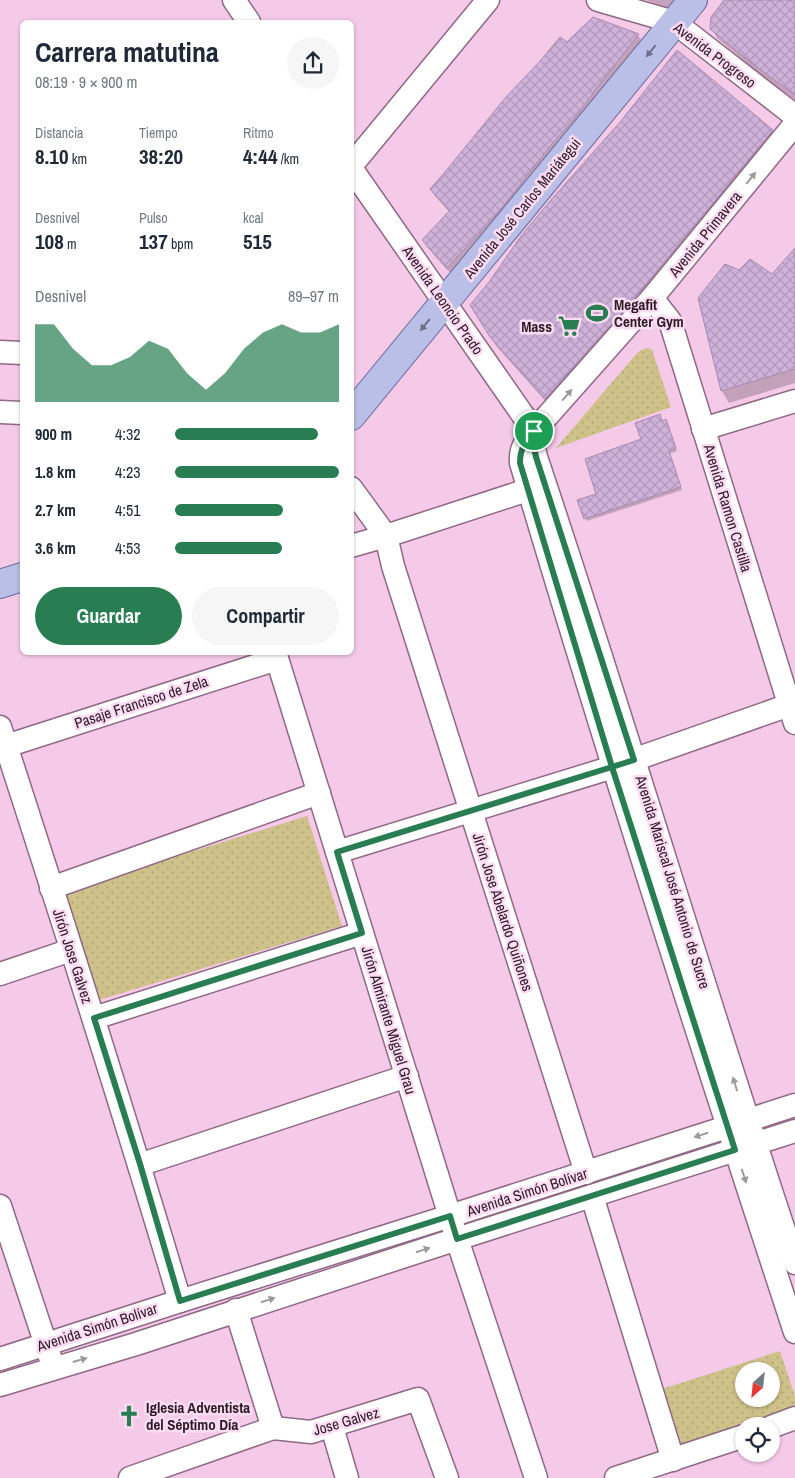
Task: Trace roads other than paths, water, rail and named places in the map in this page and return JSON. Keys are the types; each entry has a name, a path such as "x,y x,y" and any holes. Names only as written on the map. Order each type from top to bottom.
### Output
{"main road":[{"name":"Avenida José Carlos Mariátegui","path":"354,412 693,0"},
{"path":"0,584 20,578"}],"street":[{"path":"234,0 248,20"},
{"path":"354,163 488,0"},
{"name":"Avenida Progreso","path":"598,0 674,22 795,116"},
{"name":"Avenida Primavera","path":"534,431 652,298 795,124"},
{"name":"Avenida Leoncio Prado","path":"354,171 534,431"},
{"name":"Avenida Ramon Castilla","path":"652,298 670,321 793,710"},
{"path":"0,352 20,353"},
{"path":"703,429 795,401"},
{"path":"0,412 20,413"},
{"name":"Avenida Mariscal José Antonio de Sucre","path":"534,431 537,486 612,767 745,1147 795,1332"},
{"path":"354,545 537,486"},
{"name":"Avenida Mariscal José Antonio de Sucre","path":"537,486 634,760 737,1123"},
{"name":"Jirón Jose Abelardo Quiñones","path":"354,492 386,536 393,566 586,1173"},
{"name":"Pasaje Francisco de Zela","path":"3,737 276,656"},
{"name":"Jirón Almirante Miguel Grau","path":"276,656 457,1239 536,1478"},
{"path":"337,852 793,710"},
{"name":"Jirón Jose Galvez","path":"3,737 140,1164 180,1301"},
{"path":"51,888 319,793"},
{"path":"94,1018 362,933"},
{"path":"0,974 71,950"},
{"path":"140,1164 407,1076"},
{"name":"Avenida Simón Bolívar","path":"0,1359 795,1105"},
{"name":"Avenida Simón Bolívar","path":"0,1385 136,1344 236,1310 795,1131"},
{"name":"Avenida Mariscal José Antonio de Sucre","path":"745,1147 795,1263"},
{"path":"592,1196 672,1460"},
{"path":"0,1206 54,1368"},
{"path":"236,1310 273,1428"},
{"name":"Jose Galvez","path":"130,1478 273,1428 310,1432 332,1427 418,1399 447,1478"},
{"path":"780,1423 795,1418"},
{"path":"332,1427 347,1478"},
{"path":"616,1478 735,1439"}],"place":[{"name":"Megafit Center Gym","path":"597,313"},
{"name":"Mass","path":"569,326"},
{"name":"Iglesia Adventista del Séptimo Día","path":"129,1416"}]}
